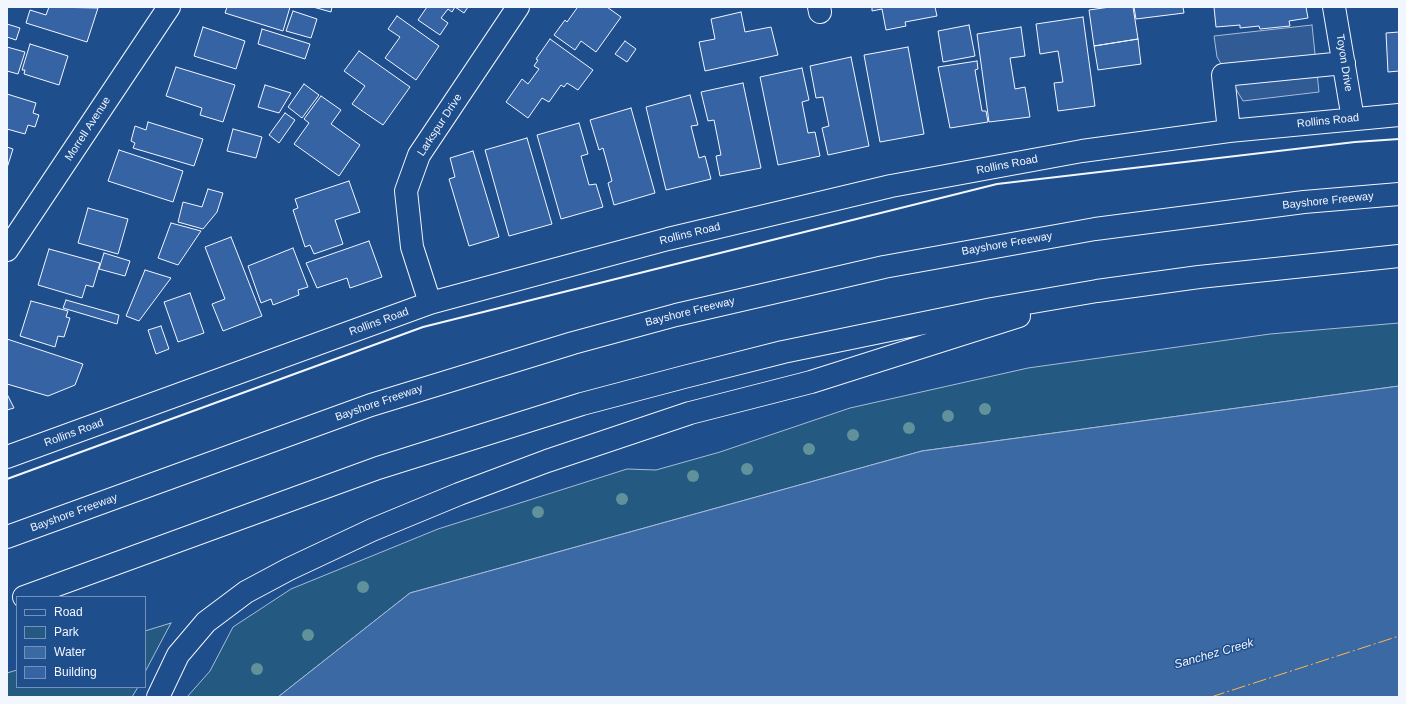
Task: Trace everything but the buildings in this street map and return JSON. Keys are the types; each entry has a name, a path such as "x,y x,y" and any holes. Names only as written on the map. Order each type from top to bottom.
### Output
{"main road":[{"name":"Morrell Avenue","path":"7,250 14,227 169,7"},
{"name":"Larkspur Drive","path":"430,303 412,247 406,191 419,155 518,7"},
{"name":"Toyon Drive","path":"1334,7 1353,119"},
{"path":"1229,131 1223,75 1344,63"},
{"name":"Rollins Road","path":"7,457 430,303 668,239 891,186 1082,151 1229,131 1399,115"},
{"name":"Bayshore Freeway","path":"7,537 371,405 558,347 683,313 877,268 1072,233 1304,202 1399,194"},
{"path":"27,596 378,468 582,404 768,356 888,329 1097,291 1229,274 1399,256"},
{"path":"158,697 178,655 206,622 246,592 289,569 372,530 459,494 547,461 690,413 811,382 1097,291"}],"green space":[{"path":"1399,323 1399,386 922,451 410,593 278,697 187,697 210,671 233,627 291,589 438,529 627,469 656,470 720,452 850,408 1028,368 1270,334"},
{"path":"171,623 146,670 146,631"},
{"path":"16,670 16,688 137,688 132,697 7,697 7,673"}],"shaded area":[{"path":"1312,25 1319,92 1243,101 1217,57 1214,36"}],"water":[{"name":"Sanchez Creek","path":"1399,386 1399,697 278,697 410,593 922,451"}],"wall":[{"path":"7,479 423,327 997,184 1355,142 1399,139"}],"power":[{"path":"1211,697 1399,636"}]}
